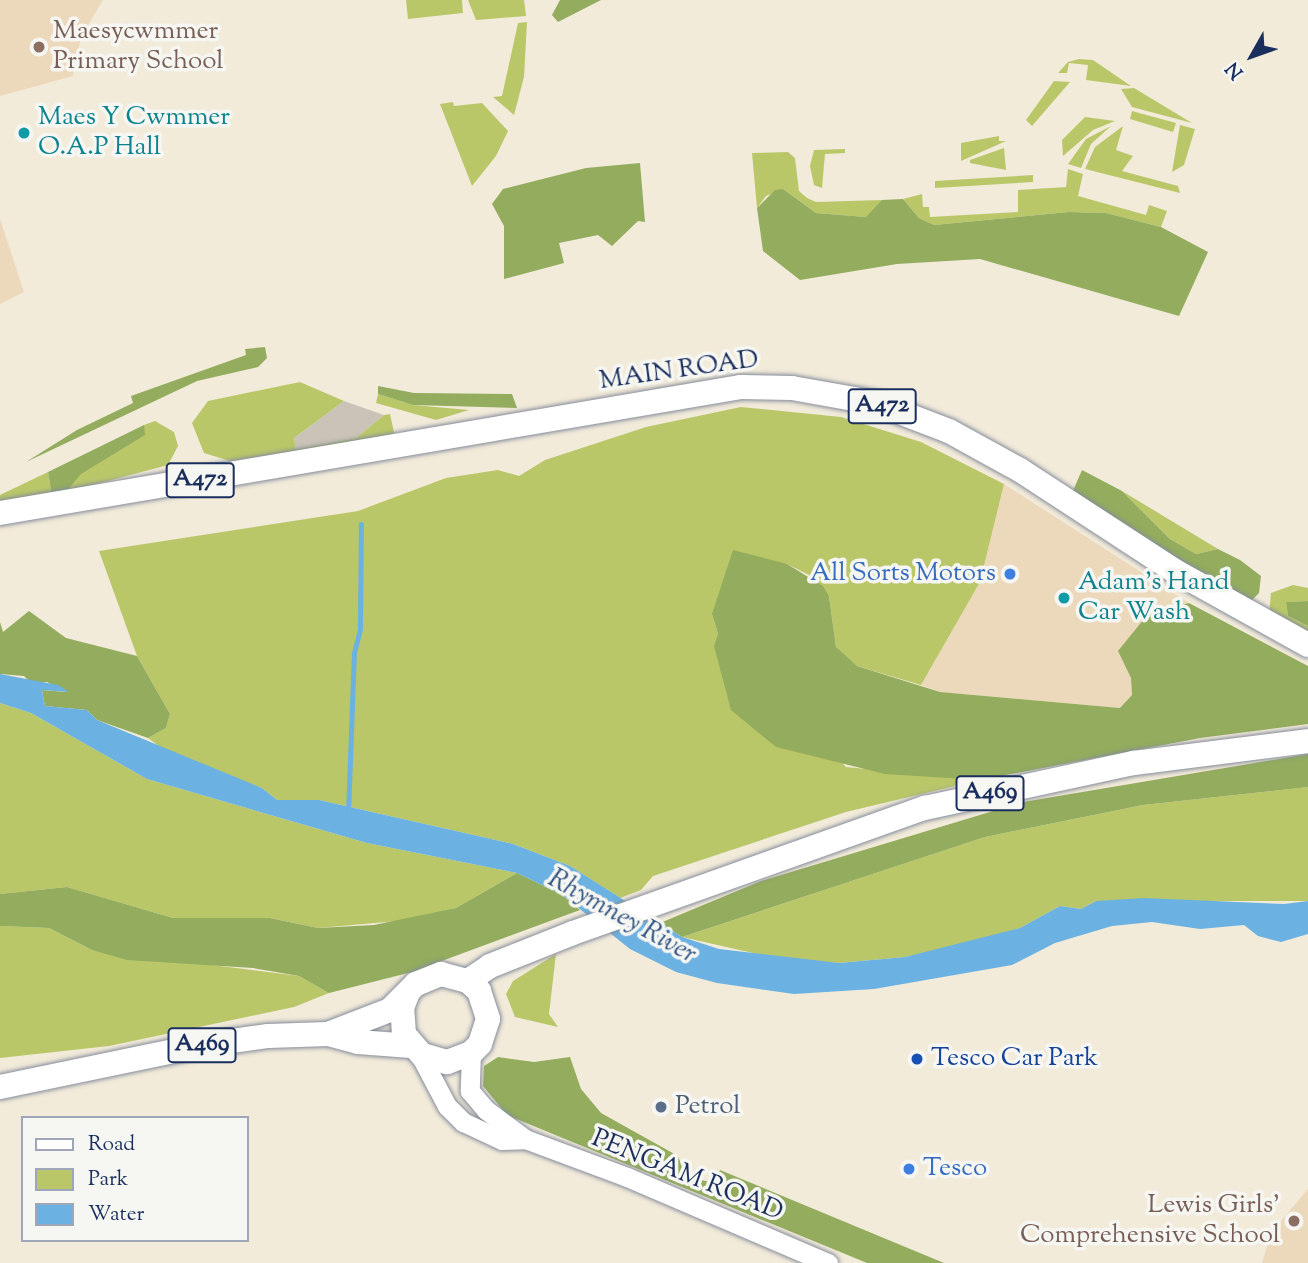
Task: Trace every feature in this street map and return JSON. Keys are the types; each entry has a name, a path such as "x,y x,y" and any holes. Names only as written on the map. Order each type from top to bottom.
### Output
{"main road":[{"name":"MAIN ROAD","path":"0,513 741,387 792,388 876,403 949,431 1020,470 1175,571 1308,645"},
{"name":"A469","path":"0,1087 203,1045 328,1034 377,1016 428,977 442,974 468,981 490,966 573,933 925,808 1133,763 1308,741"},
{"path":"468,981 479,991 488,1019 486,1033 471,1053"},
{"path":"407,995 402,1022 415,1049"},
{"name":"A469","path":"328,1034 358,1042 415,1049 447,1062 471,1053"},
{"name":"A469","path":"0,1075 79,1070"}],"street":[{"name":"PENGAM ROAD","path":"415,1049 447,1106 463,1122 502,1140 525,1139"},
{"name":"PENGAM ROAD","path":"471,1053 470,1091 486,1110 525,1139 828,1263"}],"shaded area":[{"name":"Maesycwmmer Primary School","path":"0,0 103,0 81,37 73,76 0,96"},
{"path":"0,219 24,292 0,304"},
{"path":"344,401 384,415 356,438 296,449 294,438"},
{"path":"1004,484 1189,603 1148,614 1131,678 1132,695 1120,708 940,692 921,685 980,582"},
{"name":"Lewis Girls' Comprehensive School","path":"1308,1189 1308,1263 1262,1263 1271,1233"}],"green space":[{"path":"406,0 462,0 463,13 408,19"},
{"path":"468,0 524,0 526,16 476,20"},
{"path":"560,0 601,0 558,22 552,15"},
{"path":"527,22 524,77 514,115 493,97 502,96 518,23"},
{"path":"1079,59 1093,60 1131,86 1086,80 1088,65 1069,63 1067,73 1058,73 1068,62"},
{"path":"1054,81 1070,82 1032,126 1026,120"},
{"path":"1134,88 1192,123 1132,107 1121,89"},
{"path":"453,102 454,106 482,103 508,131 496,156 472,186 440,104"},
{"path":"1132,111 1176,123 1173,132 1130,119"},
{"path":"1085,117 1115,121 1093,130 1063,156 1062,140"},
{"path":"1180,125 1195,129 1184,165 1172,172"},
{"path":"1111,126 1091,144 1081,168 1068,164 1086,139"},
{"path":"1123,126 1116,150 1133,156 1122,171 1178,186 1180,193 1085,169 1095,147"},
{"path":"999,136 999,141 1006,141 961,161 961,143"},
{"path":"1004,148 1006,170 970,163 970,160"},
{"path":"845,149 845,153 825,154 822,188 814,185 810,166 814,150"},
{"path":"788,152 795,158 799,191 807,198 816,202 882,200 880,206 866,217 816,213 783,189 766,196 757,208 752,153"},
{"path":"640,163 645,222 638,221 612,246 598,235 559,243 564,263 504,279 504,226 492,204 503,189 586,168"},
{"path":"1068,169 1083,174 1078,196 1146,215 1149,205 1167,211 1161,227 1106,213 1069,212 934,225 919,218 903,199 922,194 923,207 929,207 930,217 1018,212 1018,190 1066,187"},
{"path":"1033,175 1033,182 935,188 935,181"},
{"path":"783,189 816,213 866,217 882,200 903,199 919,218 934,225 1069,212 1106,213 1161,227 1208,252 1179,316 980,259 897,264 800,280 763,251 757,208 775,190"},
{"path":"265,347 267,358 258,367 197,381 26,462 77,430 133,403 131,396 246,355 245,349"},
{"path":"300,382 344,401 294,438 296,449 356,438 384,415 390,414 395,437 230,461 204,453 192,423 208,401"},
{"path":"378,386 414,393 512,394 517,408 413,405 378,394"},
{"path":"378,394 413,405 469,410 436,420 376,403"},
{"path":"741,407 841,417 921,442 1004,484 980,582 921,685 857,666 844,657 836,647 829,596 809,575 787,564 712,614 718,634 846,767 980,780 846,812 653,876 641,890 620,898 570,866 513,844 319,800 277,800 262,788 164,750 148,738 166,728 170,714 137,656 99,551 358,511 446,478 498,470 519,476 545,460 646,427"},
{"path":"155,421 174,432 178,446 168,465 66,492 80,474 144,435 144,425"},
{"path":"144,425 145,435 81,474 66,492 52,496 48,472"},
{"path":"1082,470 1122,491 1170,539 1196,554 1218,549 1240,560 1261,576 1259,593 1250,602 1239,599 1072,493"},
{"path":"48,472 52,496 0,503 0,495"},
{"path":"1122,491 1218,549 1196,554 1170,539"},
{"path":"733,550 787,564 823,586 829,596 836,647 857,666 940,692 1120,708 1132,695 1131,678 1118,651 1148,614 1189,603 1308,666 1308,724 1200,738 980,780 885,774 776,747 731,710 714,646 718,634 712,614"},
{"path":"1293,585 1308,588 1308,601 1286,602 1288,616 1308,626 1308,633 1269,615 1271,593"},
{"path":"1308,601 1308,626 1288,616 1286,602"},
{"path":"29,611 66,638 137,656 170,714 166,728 148,738 97,720 87,710 45,706 42,690 66,692 47,682 31,683 24,676 0,674 0,622 3,632"},
{"path":"0,703 31,713 147,779 367,843 517,873 456,908 409,920 318,928 270,918 173,918 67,887 0,894"},
{"path":"1308,754 1308,787 1143,805 985,837 682,937 660,923 761,881 1023,802"},
{"path":"1308,787 1308,901 1096,901 1081,909 1060,906 1020,928 966,944 905,957 839,963 779,959 682,937 985,837 1143,805"},
{"path":"517,873 561,894 580,910 412,972 329,993 299,976 253,968 127,960 92,950 49,928 0,926 0,894 67,887 173,918 270,918 318,928 374,925 456,908"},
{"path":"0,926 49,928 92,950 299,976 329,993 294,1007 109,1046 0,1058"},
{"path":"556,954 549,1014 558,1027 515,1017 506,994 513,981"},
{"path":"498,1057 534,1062 570,1057 581,1089 601,1113 678,1156 685,1176 714,1183 720,1170 944,1263 867,1263 507,1115 483,1086 484,1066"}],"water":[{"name":"Rhymney River","path":"0,674 58,685 69,692 42,690 45,706 87,710 97,720 262,788 277,800 319,800 513,844 570,866 682,937 719,949 839,963 905,957 1020,928 1060,906 1081,909 1096,901 1144,898 1284,904 1308,901 1308,934 1281,942 1258,936 1244,925 1200,929 1152,922 1112,926 1055,943 1012,965 874,989 794,994 717,983 676,972 630,949 561,894 517,873 367,843 147,779 31,713 0,703"}],"waterway":[{"path":"348,814 354,653 360,629 361,524"}],"place":[{"name":"Maesycwmmer Primary School","path":"39,47"},
{"name":"Maes Y Cwmmer O.A.P Hall","path":"24,133"},
{"name":"All Sorts Motors","path":"1010,574"},
{"name":"Adam's Hand Car Wash","path":"1064,598"},
{"name":"Tesco Car Park","path":"917,1059"},
{"name":"Petrol","path":"661,1107"},
{"name":"Tesco","path":"909,1169"},
{"name":"Lewis Girls' Comprehensive School","path":"1294,1221"}]}
